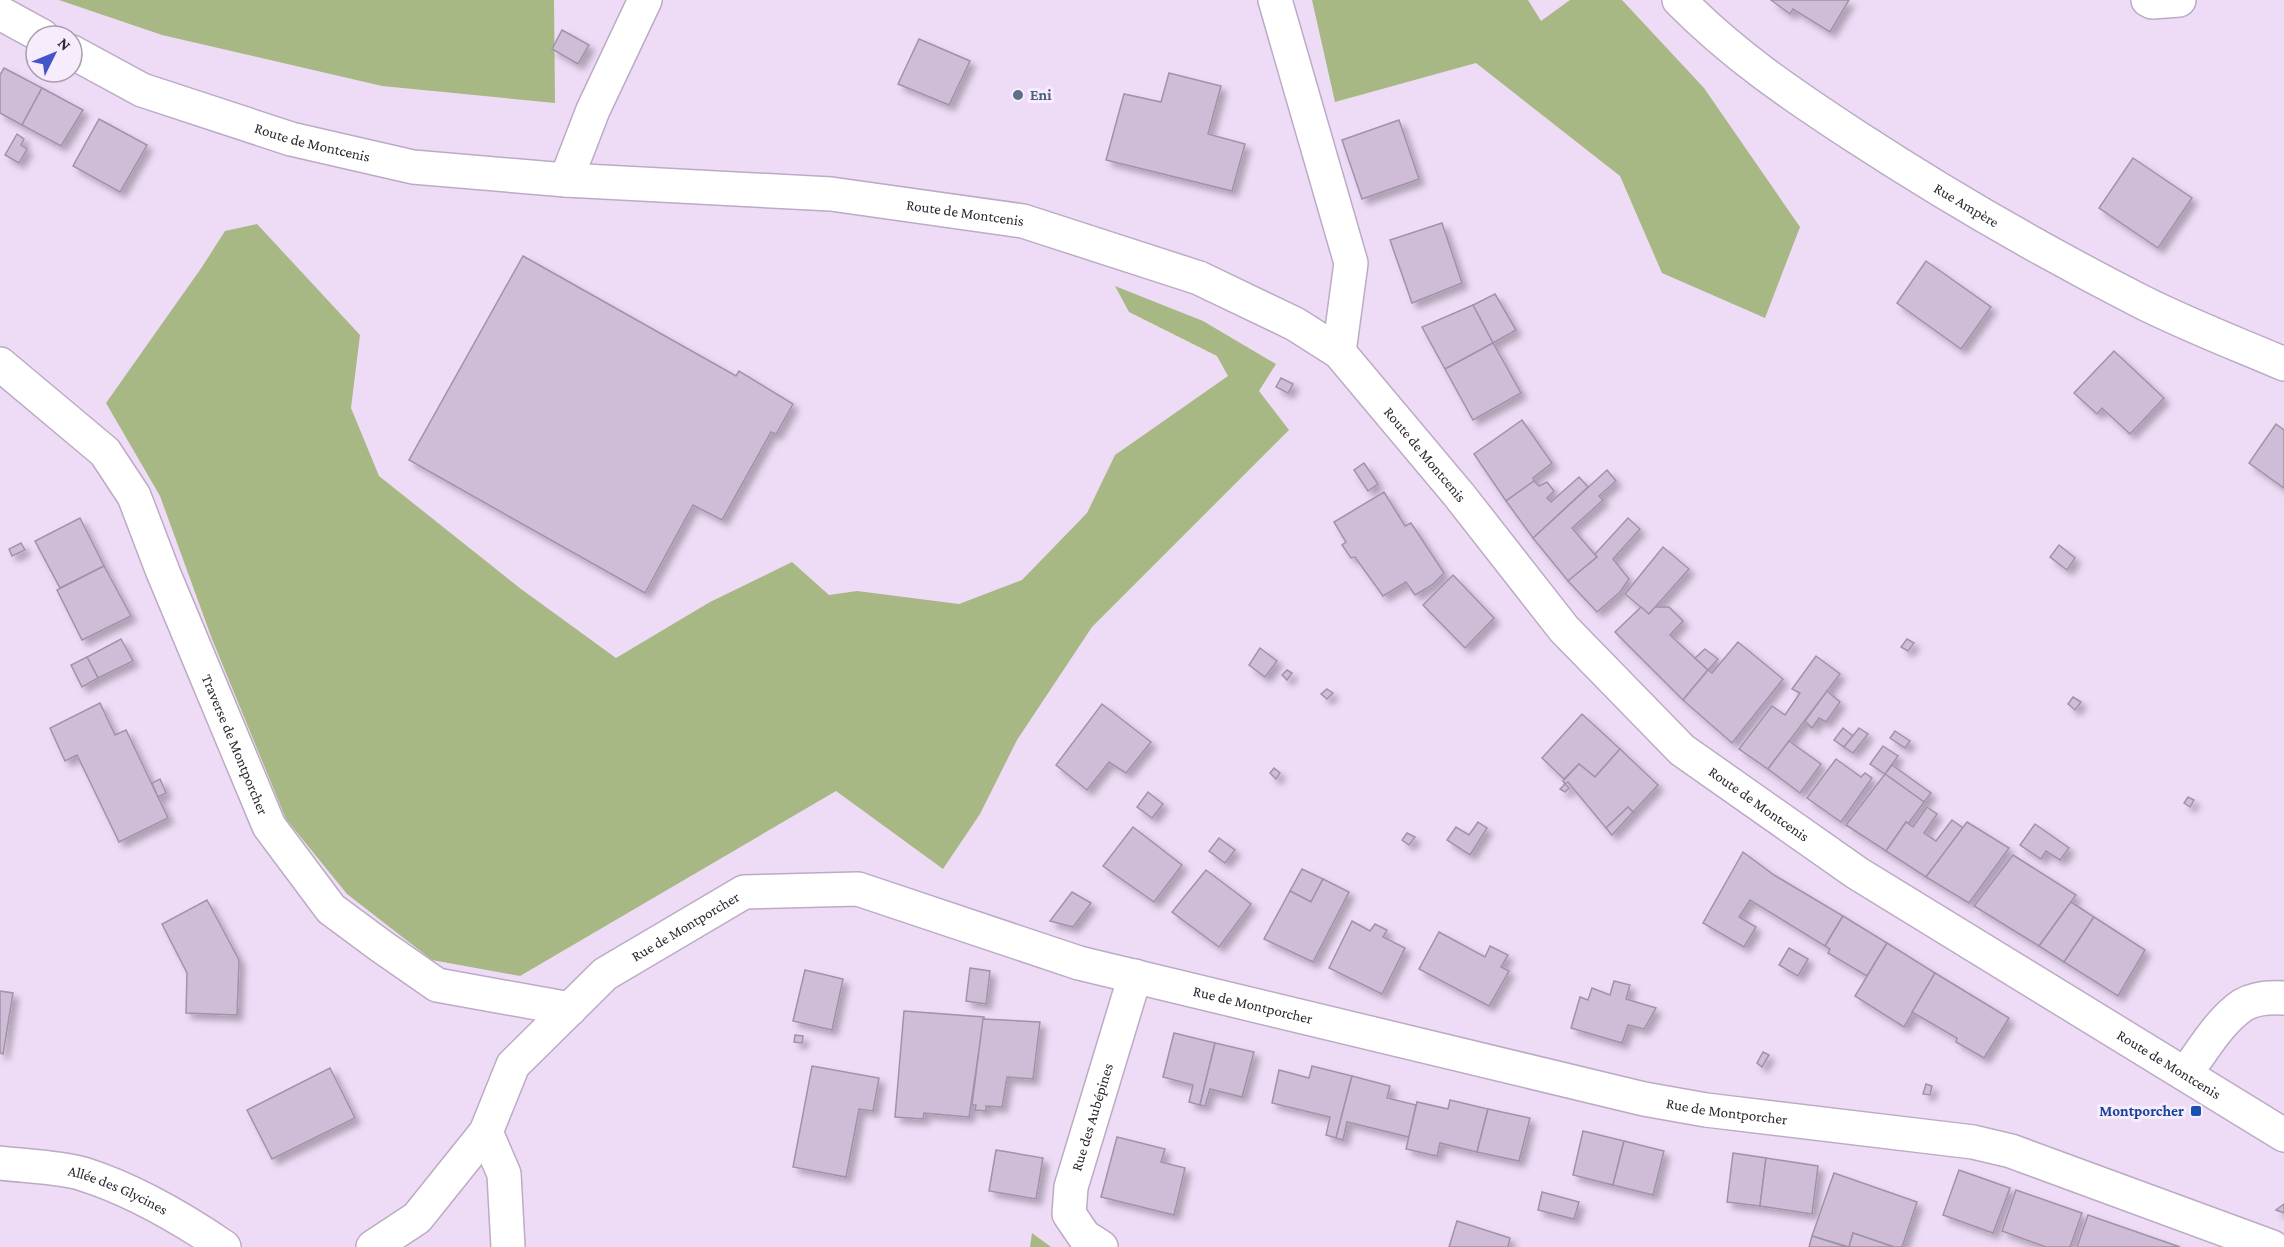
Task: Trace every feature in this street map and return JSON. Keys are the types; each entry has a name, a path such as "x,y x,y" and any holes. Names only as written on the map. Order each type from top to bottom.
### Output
{"street":[{"path":"566,180 593,110 645,0"},
{"path":"1275,0 1351,263 1339,352"},
{"name":"Rue Ampère","path":"1679,0 1710,32 1772,81 1888,158 2003,227 2144,303 2284,364"},
{"path":"2148,0 2152,2 2179,0"},
{"path":"0,13 24,26"},
{"name":"Route de Montcenis","path":"84,59 142,90 291,139 412,167 566,180 831,194 1023,221 1199,278 1295,324 1339,352 1459,495 1564,629 1682,750 1857,873 2284,1135"},
{"name":"Traverse de Montporcher","path":"0,364 105,452 134,496 163,572 269,826 332,909 437,985 570,1009"},
{"name":"Rue de Montporcher","path":"373,1247 417,1218 486,1132 513,1065 605,974 744,892 858,889 1080,963 1644,1099 1706,1110 1973,1142 2010,1151 2272,1247"},
{"name":"Rue des Aubépines","path":"1101,1247 1084,1236 1069,1214 1071,1187 1135,976"},
{"path":"2185,1074 2224,1023 2244,1005 2269,997 2284,998"},
{"path":"486,1132 504,1174 508,1247"},
{"name":"Allée des Glycines","path":"0,1163 81,1173 176,1215 224,1247"}],"green space":[{"path":"59,0 554,0 555,103 382,86 162,35"},
{"path":"1312,0 1528,0 1541,21 1570,0 1622,0 1704,88 1800,227 1765,318 1662,273 1620,176 1476,63 1335,102"},
{"path":"257,224 360,335 351,408 379,476 521,589 616,658 710,602 792,562 829,595 857,591 959,604 1022,580 1087,513 1115,455 1228,376 1217,356 1129,312 1115,286 1203,321 1276,364 1259,391 1289,430 1092,627 1017,740 980,814 943,869 836,791 520,976 432,960 347,894 286,819 212,639 160,496 106,403 225,231"},
{"path":"1032,1233 1051,1247 1030,1247"}],"building":[{"path":"1771,0 1849,0 1830,32 1793,9 1790,14"},
{"path":"562,30 589,45 578,64 552,49"},
{"path":"919,39 970,61 949,105 898,84"},
{"path":"4,68 24,79 24,84 34,84 42,88 22,125 0,113 0,75"},
{"path":"1169,73 1221,86 1208,134 1245,144 1232,191 1106,160 1124,94 1161,102"},
{"path":"42,88 83,110 61,146 22,125"},
{"path":"99,119 147,145 120,192 73,166"},
{"path":"1399,120 1419,179 1362,199 1342,140"},
{"path":"17,134 24,139 21,145 27,149 19,163 5,155"},
{"path":"2133,158 2192,198 2158,248 2099,208"},
{"path":"1442,223 1462,283 1412,303 1390,240"},
{"path":"523,256 736,376 739,371 793,404 776,434 771,432 722,520 693,505 645,593 409,460"},
{"path":"1926,261 1991,307 1961,349 1897,303"},
{"path":"1495,294 1516,330 1493,343 1473,305"},
{"path":"1473,305 1493,343 1445,369 1422,327"},
{"path":"1493,343 1521,393 1473,420 1445,369"},
{"path":"2114,351 2164,398 2130,434 2102,408 2097,414 2074,393"},
{"path":"1281,378 1293,384 1288,393 1276,387"},
{"path":"1522,420 1552,463 1533,478 1534,481 1506,501 1474,454"},
{"path":"2276,424 2284,430 2284,488 2249,463"},
{"path":"1364,463 1378,484 1368,491 1354,470"},
{"path":"1607,470 1616,481 1599,496 1603,500 1572,528 1597,557 1568,581 1533,538"},
{"path":"1579,477 1588,487 1533,538 1506,501 1534,481 1539,486 1547,482 1554,491 1547,498 1551,502"},
{"path":"1384,492 1405,526 1411,523 1444,573 1432,585 1415,595 1406,582 1383,596 1355,557 1351,558 1342,545 1346,542 1334,522"},
{"path":"80,518 104,566 60,588 35,541"},
{"path":"1628,518 1640,529 1613,559 1629,579 1620,592 1597,612 1568,581 1597,557 1595,554"},
{"path":"21,543 25,550 12,556 9,549"},
{"path":"2059,545 2075,558 2067,570 2050,557"},
{"path":"1663,547 1689,569 1649,614 1625,594"},
{"path":"104,566 131,616 82,640 57,590"},
{"path":"1453,575 1494,618 1465,648 1423,605"},
{"path":"1641,607 1649,614 1655,607 1669,607 1683,621 1670,635 1708,670 1683,700 1615,632"},
{"path":"121,639 133,661 98,678 87,657"},
{"path":"1907,639 1914,643 1908,651 1901,647"},
{"path":"1738,642 1783,679 1732,743 1683,700 1708,670 1712,673"},
{"path":"1260,648 1277,661 1265,677 1249,665"},
{"path":"1705,649 1718,659 1708,670 1695,658"},
{"path":"1816,656 1840,674 1768,769 1739,749 1772,706 1785,715 1800,693 1792,689"},
{"path":"87,657 98,678 82,687 71,665"},
{"path":"1287,670 1292,673 1287,680 1282,675"},
{"path":"1327,689 1333,693 1327,699 1321,694"},
{"path":"1827,691 1840,702 1826,722 1819,718 1812,728 1805,721"},
{"path":"2073,697 2081,702 2075,710 2068,704"},
{"path":"100,703 115,735 126,730 168,818 119,842 77,755 65,761 50,728"},
{"path":"1102,704 1151,742 1126,773 1109,762 1087,790 1056,765"},
{"path":"1582,714 1620,749 1595,777 1579,764 1564,779 1542,758"},
{"path":"1843,728 1853,736 1844,747 1834,740"},
{"path":"1859,728 1868,734 1853,753 1844,747"},
{"path":"1895,731 1910,741 1905,748 1890,738"},
{"path":"1789,741 1821,764 1800,793 1768,769"},
{"path":"1883,746 1898,756 1885,774 1870,764"},
{"path":"1620,749 1658,785 1633,812 1628,807 1606,828 1568,782 1565,784 1563,781 1579,764 1595,777"},
{"path":"1836,759 1861,777 1865,773 1872,778 1841,822 1807,798"},
{"path":"1892,765 1931,793 1924,802 1885,774"},
{"path":"1274,768 1280,773 1276,779 1270,773"},
{"path":"1885,774 1924,802 1908,824 1906,822 1886,851 1846,825"},
{"path":"160,779 166,793 158,797 152,783"},
{"path":"1565,784 1569,788 1565,792 1560,789"},
{"path":"1148,792 1163,804 1152,818 1137,807"},
{"path":"2188,797 2194,800 2190,807 2184,803"},
{"path":"1628,807 1633,812 1612,835 1606,828"},
{"path":"1927,807 1937,814 1924,833 1936,841 1952,820 1963,828 1926,877 1886,851 1906,822 1913,827"},
{"path":"1478,822 1487,828 1470,855 1447,840 1456,827 1469,835"},
{"path":"1967,822 2009,848 1969,903 1926,877"},
{"path":"2035,824 2069,848 2060,860 2046,851 2041,859 2020,845"},
{"path":"1133,827 1182,865 1154,902 1103,866"},
{"path":"1407,833 1415,837 1409,845 1402,840"},
{"path":"1219,838 1235,850 1225,863 1209,851"},
{"path":"1743,852 1774,875 1843,916 1825,946 1750,900 1739,917 1756,927 1744,947 1703,923"},
{"path":"2013,855 2076,895 2039,946 1974,906"},
{"path":"1302,869 1323,879 1311,902 1290,891"},
{"path":"1206,870 1251,904 1219,947 1172,912"},
{"path":"1323,879 1349,892 1313,962 1264,939 1290,891 1311,902"},
{"path":"1072,892 1091,903 1073,927 1050,921"},
{"path":"207,900 239,960 237,1015 186,1013 187,973 162,924"},
{"path":"2071,902 2094,917 2064,962 2039,946"},
{"path":"1843,916 1887,943 1867,976 1828,953 1830,949 1825,946"},
{"path":"2094,917 2145,950 2118,996 2064,962"},
{"path":"1352,921 1370,931 1375,924 1387,930 1383,937 1405,948 1382,994 1329,968"},
{"path":"1439,932 1485,957 1490,946 1508,955 1501,967 1509,971 1489,1006 1419,969"},
{"path":"1887,943 1935,973 1904,1027 1855,996"},
{"path":"1789,948 1808,959 1798,976 1779,965"},
{"path":"970,968 990,971 986,1004 966,1001"},
{"path":"805,970 843,979 832,1030 793,1021"},
{"path":"1935,973 2009,1018 1984,1058 1956,1042 1957,1038 1912,1012"},
{"path":"1614,981 1630,985 1626,999 1656,1008 1644,1029 1628,1025 1622,1043 1571,1028 1580,997 1588,1000 1592,988 1610,995"},
{"path":"0,991 13,993 3,1054 0,1053"},
{"path":"904,1011 984,1017 969,1117 924,1113 923,1119 895,1117"},
{"path":"983,1019 1040,1022 1033,1079 1007,1077 1002,1107 986,1106 986,1111 975,1110 976,1105 972,1105"},
{"path":"1174,1033 1215,1043 1200,1105 1189,1102 1193,1085 1163,1077"},
{"path":"795,1035 803,1036 802,1043 794,1042"},
{"path":"1215,1043 1254,1052 1242,1097 1210,1089 1205,1106 1200,1105"},
{"path":"1763,1052 1769,1055 1762,1067 1757,1063"},
{"path":"812,1066 879,1078 873,1111 859,1109 846,1177 793,1167"},
{"path":"1312,1066 1352,1076 1336,1138 1326,1135 1330,1117 1272,1103 1279,1070 1309,1078"},
{"path":"330,1068 355,1118 272,1159 247,1110"},
{"path":"1352,1076 1390,1086 1387,1098 1416,1105 1409,1137 1347,1122 1343,1140 1336,1138"},
{"path":"1926,1084 1932,1086 1930,1095 1923,1094"},
{"path":"1450,1100 1488,1109 1477,1152 1440,1143 1437,1156 1406,1149 1417,1102 1448,1109"},
{"path":"1488,1109 1530,1118 1519,1161 1477,1152"},
{"path":"1583,1131 1624,1141 1613,1185 1573,1175"},
{"path":"1117,1137 1165,1149 1161,1162 1185,1168 1174,1215 1101,1197"},
{"path":"1624,1141 1664,1151 1653,1195 1613,1185"},
{"path":"996,1150 1043,1158 1036,1199 989,1191"},
{"path":"1733,1153 1766,1158 1760,1206 1727,1202"},
{"path":"1766,1158 1818,1166 1812,1214 1760,1206"},
{"path":"1959,1170 2010,1188 1993,1233 1943,1215"},
{"path":"1834,1173 1917,1202 1902,1247 1894,1247 1853,1233 1849,1247 1812,1236"},
{"path":"2016,1190 2082,1213 2070,1247 2046,1247 2002,1231"},
{"path":"1542,1192 1579,1202 1574,1219 1538,1210"},
{"path":"2284,1204 2284,1213 2276,1210"},
{"path":"2088,1215 2180,1247 2077,1247"},
{"path":"1457,1221 1510,1238 1508,1247 1449,1247"},
{"path":"1853,1233 1894,1247 1849,1247"},
{"path":"1812,1236 1847,1247 1809,1247"}],"place":[{"name":"Eni","path":"1018,95"},
{"name":"Montporcher","path":"2196,1111"}]}
